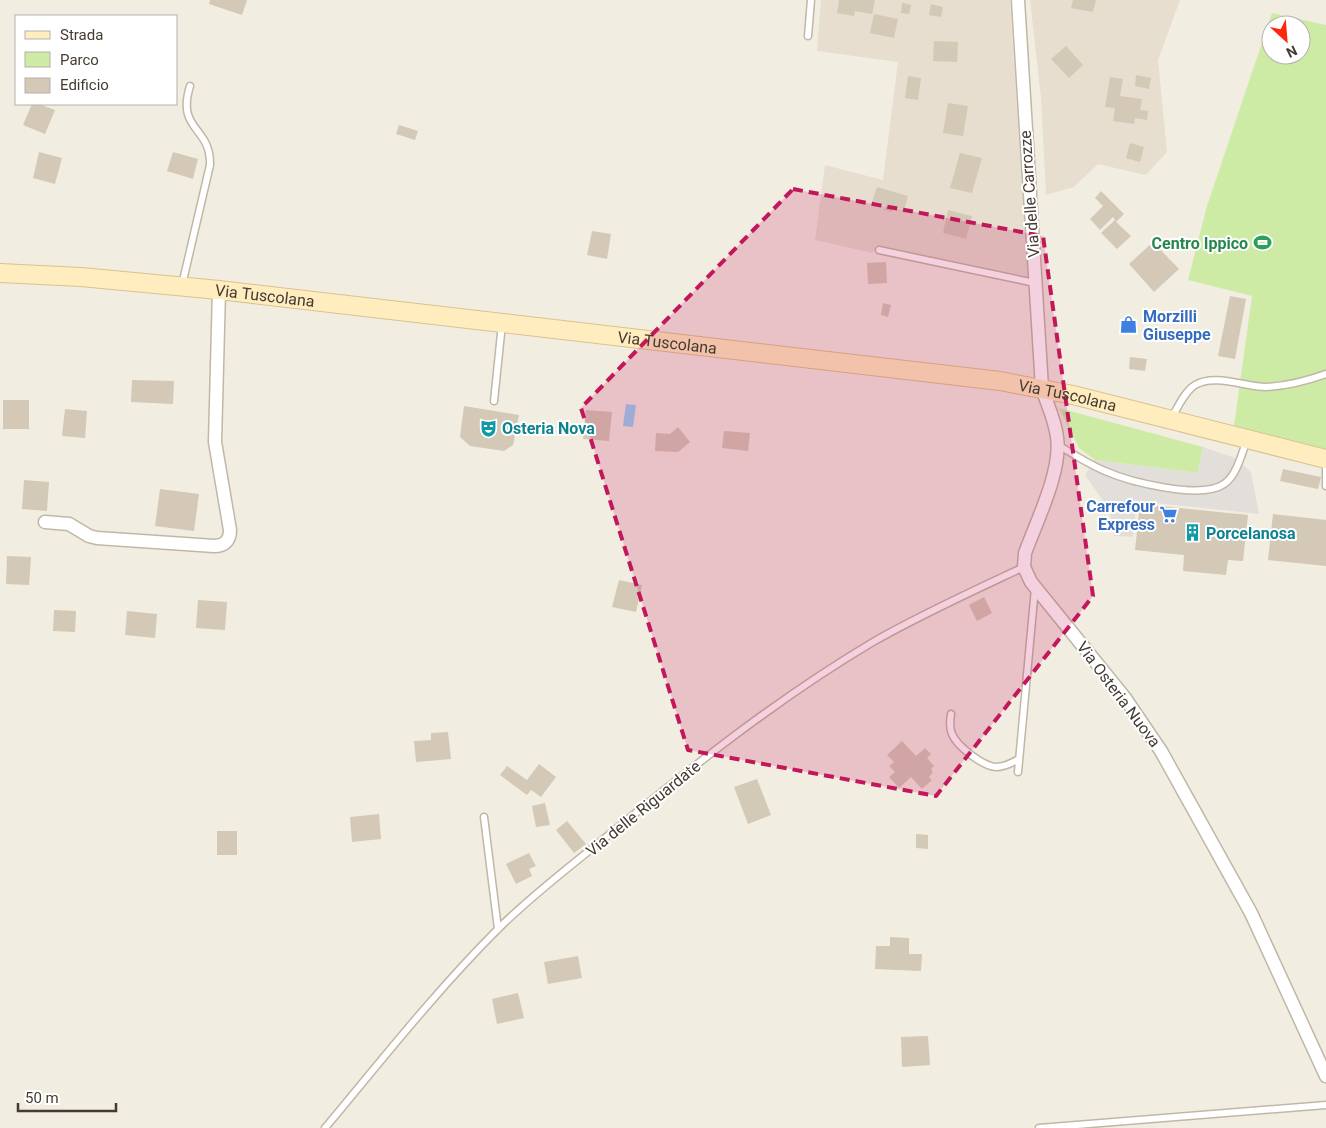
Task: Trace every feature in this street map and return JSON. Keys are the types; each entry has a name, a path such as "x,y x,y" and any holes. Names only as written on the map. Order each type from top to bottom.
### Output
{"main road":[{"name":"Via Tuscolana","path":"0,273 80,276 182,286 914,370 1042,388 1326,459"}],"street":[{"name":"Via delle Carrozze","path":"1018,0 1042,388"},
{"path":"45,522 69,524 88,536 97,538 214,546 222,545 229,539 230,530 214,442 219,290"},
{"path":"1024,567 1024,556 1054,472 1058,445 1055,426 1042,388"},
{"name":"Via Osteria Nuova","path":"1024,567 1035,587 1129,703 1162,751 1251,913 1326,1076"}],"lane":[{"path":"808,36 811,0"},
{"path":"182,286 210,165 209,150 206,142 186,114 186,102 190,86"},
{"path":"879,250 1035,283"},
{"path":"494,402 502,323"},
{"path":"1170,420 1191,388 1201,382 1213,380 1269,387 1300,382 1326,374"},
{"path":"1058,445 1095,466 1125,478 1176,488 1208,490 1218,487 1230,478 1247,439"},
{"path":"1326,470 1326,486"},
{"name":"Via delle Riguardate","path":"324,1128 452,978 498,929 538,892 668,787 793,694 892,632 1024,567"},
{"path":"1018,772 1035,587"},
{"path":"951,714 951,731 954,738 980,760 995,767 1010,764 1019,759"},
{"path":"484,817 498,929"},
{"path":"1039,1128 1326,1105"}],"highlighted area":[{"path":"793,189 1043,236 1093,596 936,796 688,750 581,408"}],"shaded area":[{"path":"821,0 1010,0 1028,277 876,246 872,253 815,240 825,165 883,180 898,62 817,51"},
{"path":"1030,0 1180,0 1158,60 1167,152 1146,175 1098,164 1074,187 1046,195 1041,98"},
{"path":"1203,447 1235,458 1251,472 1259,514 1137,501 1133,537 1114,536 1109,509 1085,475 1095,460 1198,473"}],"green space":[{"name":"Centro Ippico","path":"1311,22 1326,25 1326,451 1234,426 1252,296 1188,280 1207,206 1261,46 1261,65 1311,65"},
{"path":"1059,408 1203,447 1198,473 1095,460 1079,448"}],"water":[{"path":"626,404 636,405 633,427 623,426"}],"building":[{"path":"210,0 247,0 242,15 209,4"},
{"path":"839,0 875,0 872,14 855,11 854,16 837,13"},
{"path":"1073,0 1096,0 1093,12 1071,8"},
{"path":"902,3 911,5 909,14 901,13"},
{"path":"931,4 943,7 941,17 929,15"},
{"path":"874,14 898,19 894,38 870,33"},
{"path":"934,41 958,42 957,62 933,61"},
{"path":"1066,46 1083,65 1069,78 1051,59"},
{"path":"1136,75 1151,78 1149,89 1135,86"},
{"path":"908,76 921,78 918,100 905,98"},
{"path":"1110,77 1123,79 1120,96 1142,99 1140,110 1148,111 1147,120 1135,118 1134,124 1113,121 1115,108 1105,107"},
{"path":"948,103 968,106 963,136 943,133"},
{"path":"32,105 42,105 55,110 45,134 23,125"},
{"path":"399,125 418,131 415,140 396,134"},
{"path":"1130,143 1144,147 1140,162 1126,158"},
{"path":"39,152 62,158 55,184 33,178"},
{"path":"173,152 198,159 193,179 167,171"},
{"path":"960,153 982,158 972,193 950,188"},
{"path":"877,187 908,196 904,210 893,206 892,212 884,210 886,206 872,202"},
{"path":"1101,191 1124,214 1116,222 1131,236 1117,249 1101,233 1115,220 1113,217 1100,230 1090,219 1103,206 1095,198"},
{"path":"948,210 972,216 966,239 943,233"},
{"path":"592,231 611,234 607,259 587,255"},
{"path":"1153,242 1179,269 1154,292 1129,264"},
{"path":"886,262 887,283 868,284 867,263"},
{"path":"1230,296 1246,299 1235,359 1218,356"},
{"path":"883,303 891,305 888,317 881,315"},
{"path":"1130,357 1147,359 1145,371 1129,369"},
{"path":"132,380 174,381 173,404 131,402"},
{"path":"3,400 29,400 29,429 3,429"},
{"path":"464,406 519,415 513,445 504,451 470,446 460,437"},
{"path":"65,409 87,411 85,438 62,436"},
{"path":"586,410 612,412 609,441 583,439"},
{"path":"678,427 690,442 678,452 655,451 656,433 670,434"},
{"path":"724,431 750,433 748,451 722,448"},
{"path":"1283,469 1321,477 1318,489 1280,481"},
{"path":"24,480 49,482 47,511 22,509"},
{"path":"160,489 199,494 194,531 155,526"},
{"name":"Porcelanosa","path":"1140,504 1248,515 1243,561 1228,560 1226,575 1183,571 1184,555 1135,550"},
{"path":"1273,514 1326,520 1326,566 1268,560"},
{"path":"7,556 31,557 29,585 6,584"},
{"path":"619,580 642,585 636,612 612,607"},
{"path":"984,597 992,613 977,621 969,605"},
{"path":"198,600 227,602 225,630 196,628"},
{"path":"54,610 76,611 75,632 53,631"},
{"path":"127,611 157,614 155,638 125,635"},
{"path":"448,732 451,759 416,762 414,741 431,740 431,733"},
{"path":"902,741 916,756 925,748 931,754 927,758 934,766 931,769 933,772 929,777 932,780 922,789 911,777 899,788 889,777 895,772 889,766 894,762 887,755"},
{"path":"539,764 556,777 541,797 531,790 527,795 500,775 507,766 527,780"},
{"path":"757,779 771,815 748,824 734,787"},
{"path":"545,803 550,825 536,827 532,806"},
{"path":"379,814 381,839 352,842 350,817"},
{"path":"567,821 586,844 574,853 556,830"},
{"path":"217,831 237,831 237,855 217,855"},
{"path":"916,834 928,835 928,849 916,848"},
{"path":"529,853 536,866 529,869 532,876 516,884 506,864"},
{"path":"890,937 909,938 909,954 922,954 921,971 875,969 876,946 890,946"},
{"path":"578,956 582,978 548,984 544,962"},
{"path":"518,993 524,1018 497,1024 492,999"},
{"path":"928,1036 930,1065 902,1067 901,1037"}],"place":[{"name":"Centro Ippico","path":"1262,243"},
{"name":"Morzilli Giuseppe","path":"1129,325"},
{"name":"Osteria Nova","path":"488,428"},
{"name":"Carrefour Express","path":"1169,515"},
{"name":"Porcelanosa","path":"1192,533"}]}
